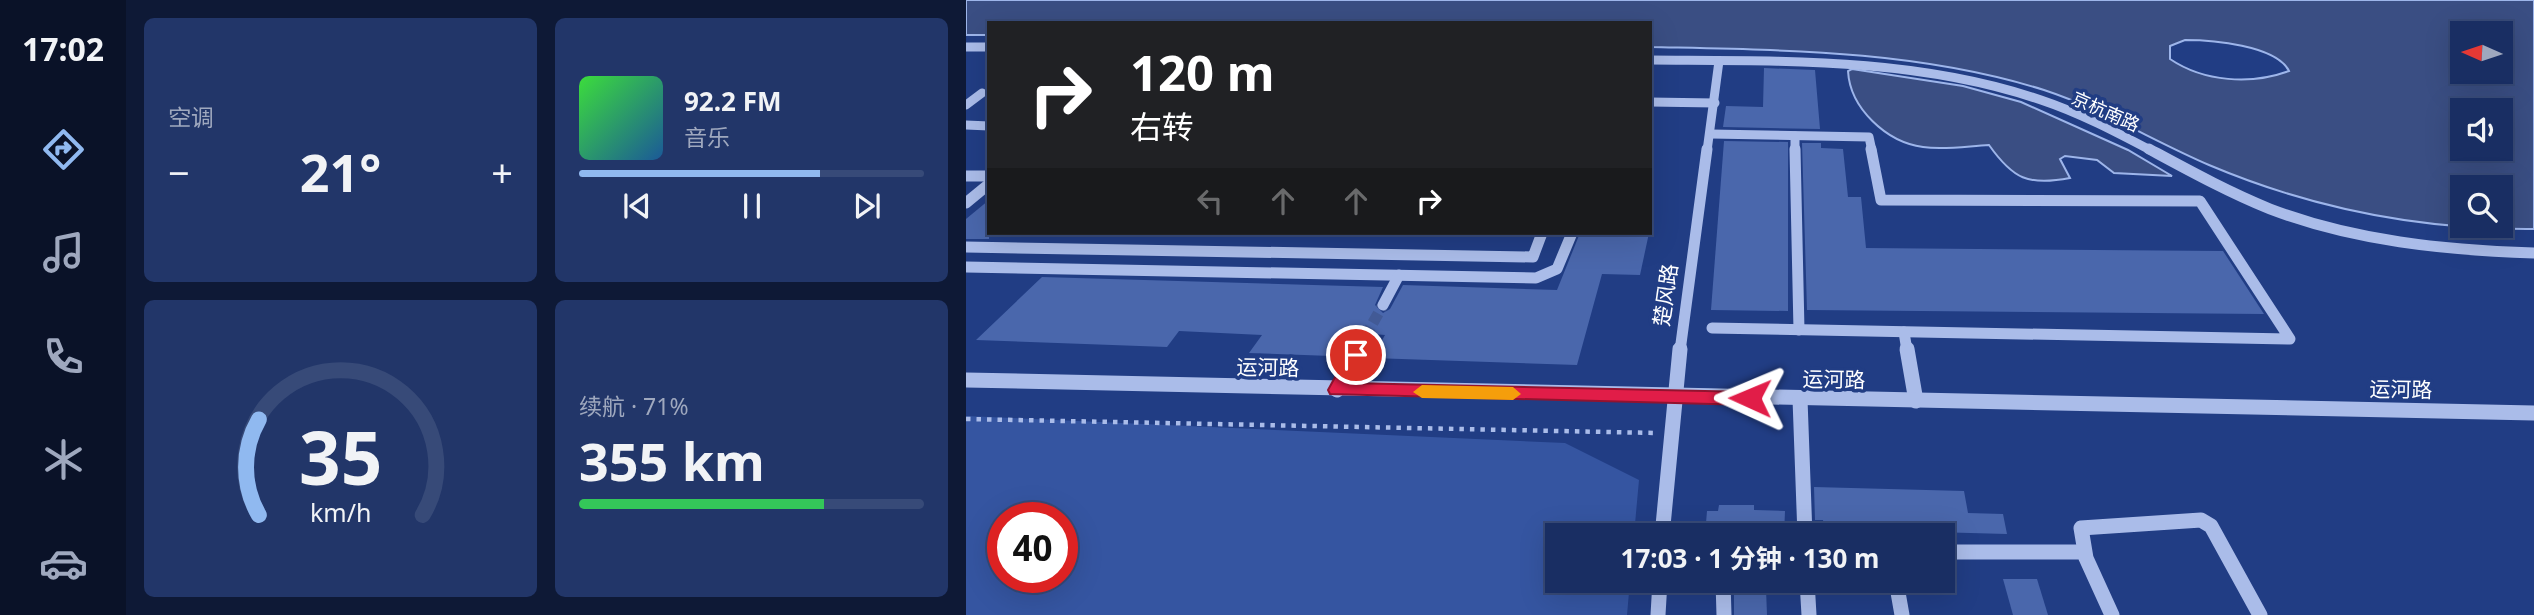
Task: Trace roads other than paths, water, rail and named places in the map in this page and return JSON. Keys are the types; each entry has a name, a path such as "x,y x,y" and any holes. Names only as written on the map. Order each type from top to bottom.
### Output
{"street":[{"path":"966,47 987,47"},
{"name":"京杭南路","path":"1652,60 1853,65 1918,73 1998,88 2040,99 2122,134 2236,194 2296,218 2431,248 2534,253"},
{"name":"楚风路","path":"1663,523 1674,397 1719,61"},
{"path":"966,105 982,93"},
{"path":"1652,102 1715,103"},
{"path":"966,125 987,126"},
{"path":"1711,134 1869,137 1881,200 2200,201 2290,339 1712,328"},
{"path":"1795,136 1799,330"},
{"path":"966,203 987,186"},
{"path":"966,247 1533,257 1541,235"},
{"path":"966,267 1550,276 1559,270 1571,235"},
{"path":"1383,305 1399,275"},
{"path":"1904,332 1916,401"},
{"path":"1337,390 1365,337"},
{"name":"运河路","path":"966,380 1337,390 2534,413"},
{"path":"1800,399 1805,523"},
{"path":"1955,552 2084,552 2112,615"},
{"path":"1658,615 1659,593"},
{"path":"1723,593 1724,615"},
{"path":"1808,593 1809,615"},
{"path":"1898,593 1902,615"}],"lane":[{"path":"966,176 987,176"},
{"path":"2084,552 2079,535 2085,527 2203,520 2211,526 2260,615"}],"tunnel":[{"path":"1365,337 1383,305"}]}
